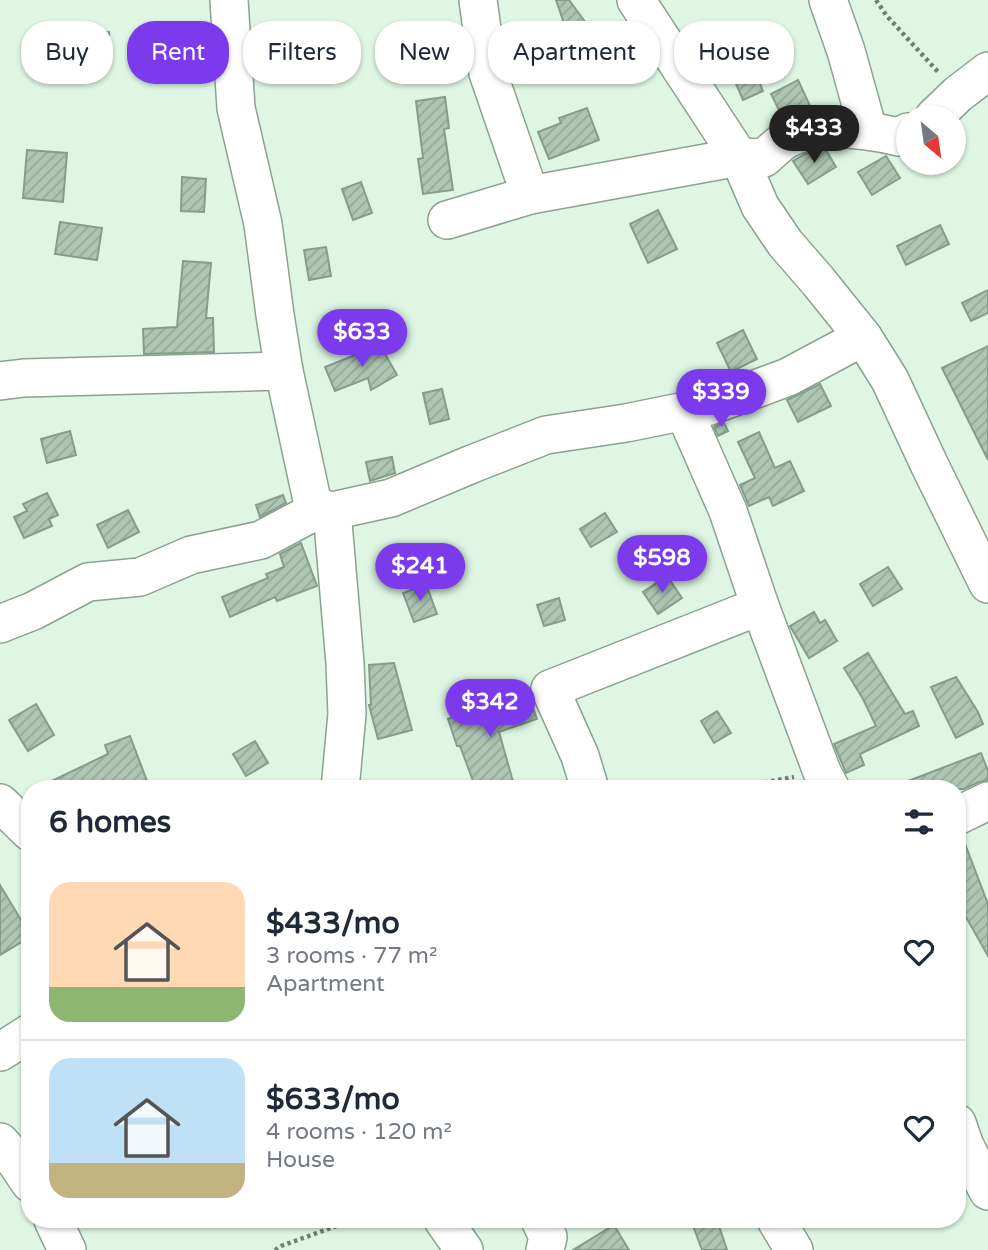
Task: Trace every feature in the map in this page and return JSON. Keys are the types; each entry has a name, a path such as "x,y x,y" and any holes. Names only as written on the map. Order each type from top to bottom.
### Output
{"street":[{"path":"229,0 236,108 263,224 284,371 312,500 326,510 345,663 347,714 341,780"},
{"path":"478,0 488,73 530,195"},
{"path":"636,0 739,157 760,206 785,243 863,337 890,380 988,584"},
{"path":"828,0 846,51 868,130"},
{"path":"947,105 988,71"},
{"path":"447,220 530,195 739,157 764,158 784,141 811,130 868,130 896,136"},
{"path":"0,624 33,611 88,582 140,576 191,555 261,540 326,510 391,498 546,435 626,423 710,405 788,377 863,337"},
{"path":"0,381 284,371"},
{"path":"684,411 728,511 760,606 827,780"},
{"path":"587,780 580,756 550,689 760,606"},
{"path":"966,812 988,801"},
{"path":"0,803 21,823"},
{"path":"0,1052 21,1039"},
{"path":"0,1142 21,1170"},
{"path":"966,1148 988,1191"},
{"path":"57,1228 67,1250"},
{"path":"449,1228 464,1250"},
{"path":"544,1228 548,1237 545,1250"},
{"path":"781,1228 794,1250"}],"path":[{"path":"876,0 945,105"},
{"path":"275,1250 331,1228"}],"building":[{"path":"556,0 569,0 584,21 563,21"},
{"path":"798,80 812,110 783,118 771,94"},
{"path":"736,84 760,84 763,91 743,100"},
{"path":"445,97 449,128 444,129 453,190 423,194 418,159 423,158 416,101"},
{"path":"587,108 599,140 549,159 538,132 561,123 559,118"},
{"path":"27,150 67,153 63,202 23,198"},
{"path":"826,150 836,167 808,184 793,161 805,154"},
{"path":"886,156 900,178 872,195 858,172"},
{"path":"182,177 206,179 204,212 181,211"},
{"path":"361,182 372,213 353,220 342,189"},
{"path":"658,210 677,249 648,263 630,224"},
{"path":"60,222 102,228 97,260 55,254"},
{"path":"940,225 949,244 906,265 897,246"},
{"path":"326,247 331,276 309,280 304,250"},
{"path":"183,261 211,263 206,318 213,318 214,352 144,354 143,329 177,327"},
{"path":"988,290 988,313 971,321 962,303"},
{"path":"743,330 757,359 731,372 717,343"},
{"path":"380,345 397,375 371,390 368,378 335,391 325,367"},
{"path":"988,346 988,460 942,368"},
{"path":"820,384 831,406 798,422 787,400"},
{"path":"442,389 449,419 430,424 423,393"},
{"path":"724,423 728,431 718,436 714,427"},
{"path":"70,431 76,455 47,463 41,439"},
{"path":"759,432 775,468 790,461 804,491 773,506 769,497 749,506 740,485 755,478 738,442"},
{"path":"392,457 395,473 370,481 366,462"},
{"path":"47,493 58,515 49,519 52,526 24,538 14,517 27,511 23,504"},
{"path":"283,495 286,503 260,517 256,505"},
{"path":"128,510 139,532 108,548 97,525"},
{"path":"605,513 617,532 591,547 580,529"},
{"path":"301,543 317,586 277,601 275,597 230,617 222,597 268,578 266,574 284,567 280,554"},
{"path":"888,567 902,589 873,606 860,584"},
{"path":"667,576 682,598 658,614 643,592"},
{"path":"426,584 437,614 414,622 403,593"},
{"path":"559,598 565,620 544,626 537,605"},
{"path":"814,612 820,623 825,620 837,641 809,658 790,626"},
{"path":"868,653 905,714 913,711 919,726 860,754 864,765 846,773 834,744 876,726 844,668"},
{"path":"394,663 412,730 378,739 369,705 369,665"},
{"path":"956,677 983,724 956,738 931,687"},
{"path":"527,692 537,719 499,732 513,780 473,780 448,719"},
{"path":"36,704 54,735 28,751 9,720"},
{"path":"717,711 731,733 714,743 701,721"},
{"path":"130,736 147,780 54,780 108,754 105,745"},
{"path":"255,741 268,763 246,776 233,754"},
{"path":"981,753 988,771 988,780 966,788 966,780 911,780"},
{"path":"966,846 988,904 988,956 966,917"},
{"path":"0,885 21,920 21,942 0,955"},
{"path":"609,1228 616,1228 629,1250 573,1250"},
{"path":"694,1228 720,1228 727,1250 702,1250"}]}
